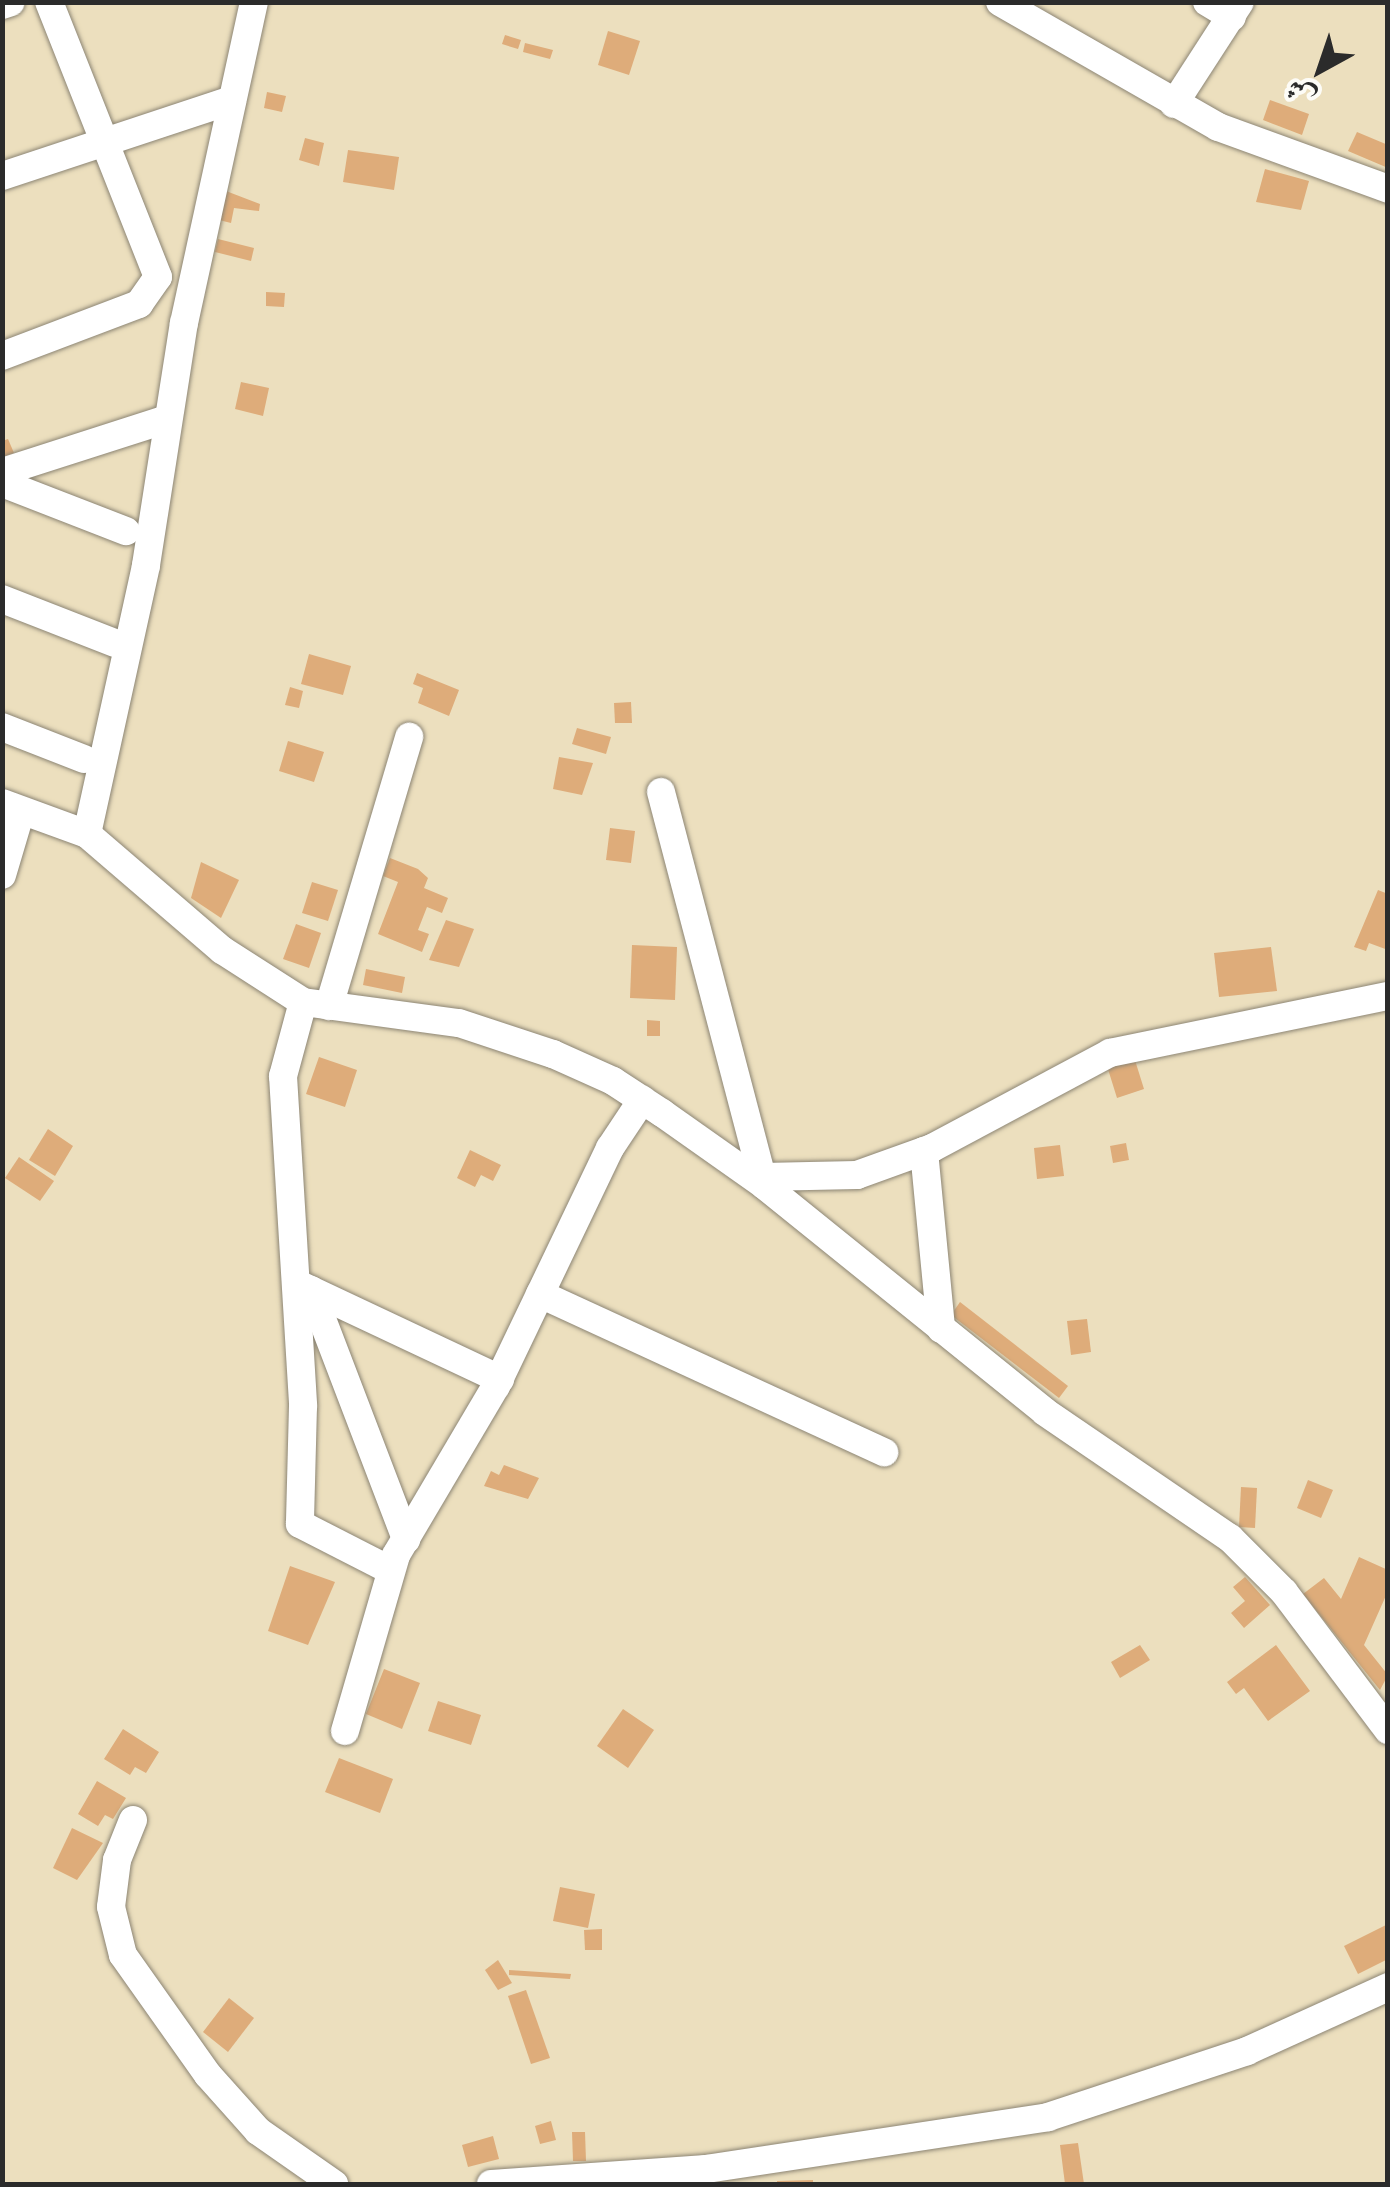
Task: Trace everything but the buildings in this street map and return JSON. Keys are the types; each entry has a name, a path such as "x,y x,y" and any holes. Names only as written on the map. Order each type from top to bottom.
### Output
{"street":[{"path":"2,6 11,2"},
{"path":"2,356 139,304 156,284 156,265 49,2"},
{"path":"87,834 146,565 167,419 254,2"},
{"path":"1000,2 1174,104 1388,190"},
{"path":"1174,104 1226,7"},
{"path":"2,176 232,100"},
{"path":"2,472 167,419"},
{"path":"2,482 126,531"},
{"path":"2,599 115,643"},
{"path":"2,727 84,759"},
{"path":"390,1570 300,1524 305,1287 282,1076 316,1004 408,737"},
{"path":"661,792 763,1181"},
{"path":"2,875 12,807 87,834 222,950 316,1004 459,1023 553,1054 642,1100 763,1181 1045,1412 1230,1538 1284,1592 1388,1730"},
{"path":"763,1181 857,1175 924,1151 1110,1053 1388,996"},
{"path":"345,1731 390,1570 500,1378 610,1148 642,1100"},
{"path":"924,1151 940,1329"},
{"path":"305,1287 500,1378"},
{"path":"305,1287 406,1539"},
{"path":"540,1294 884,1452"},
{"path":"134,1820 116,1860 111,1907 123,1955 208,2075 258,2131 334,2184"},
{"path":"491,2184 706,2168 1048,2117 1247,2051 1388,1987"}]}
